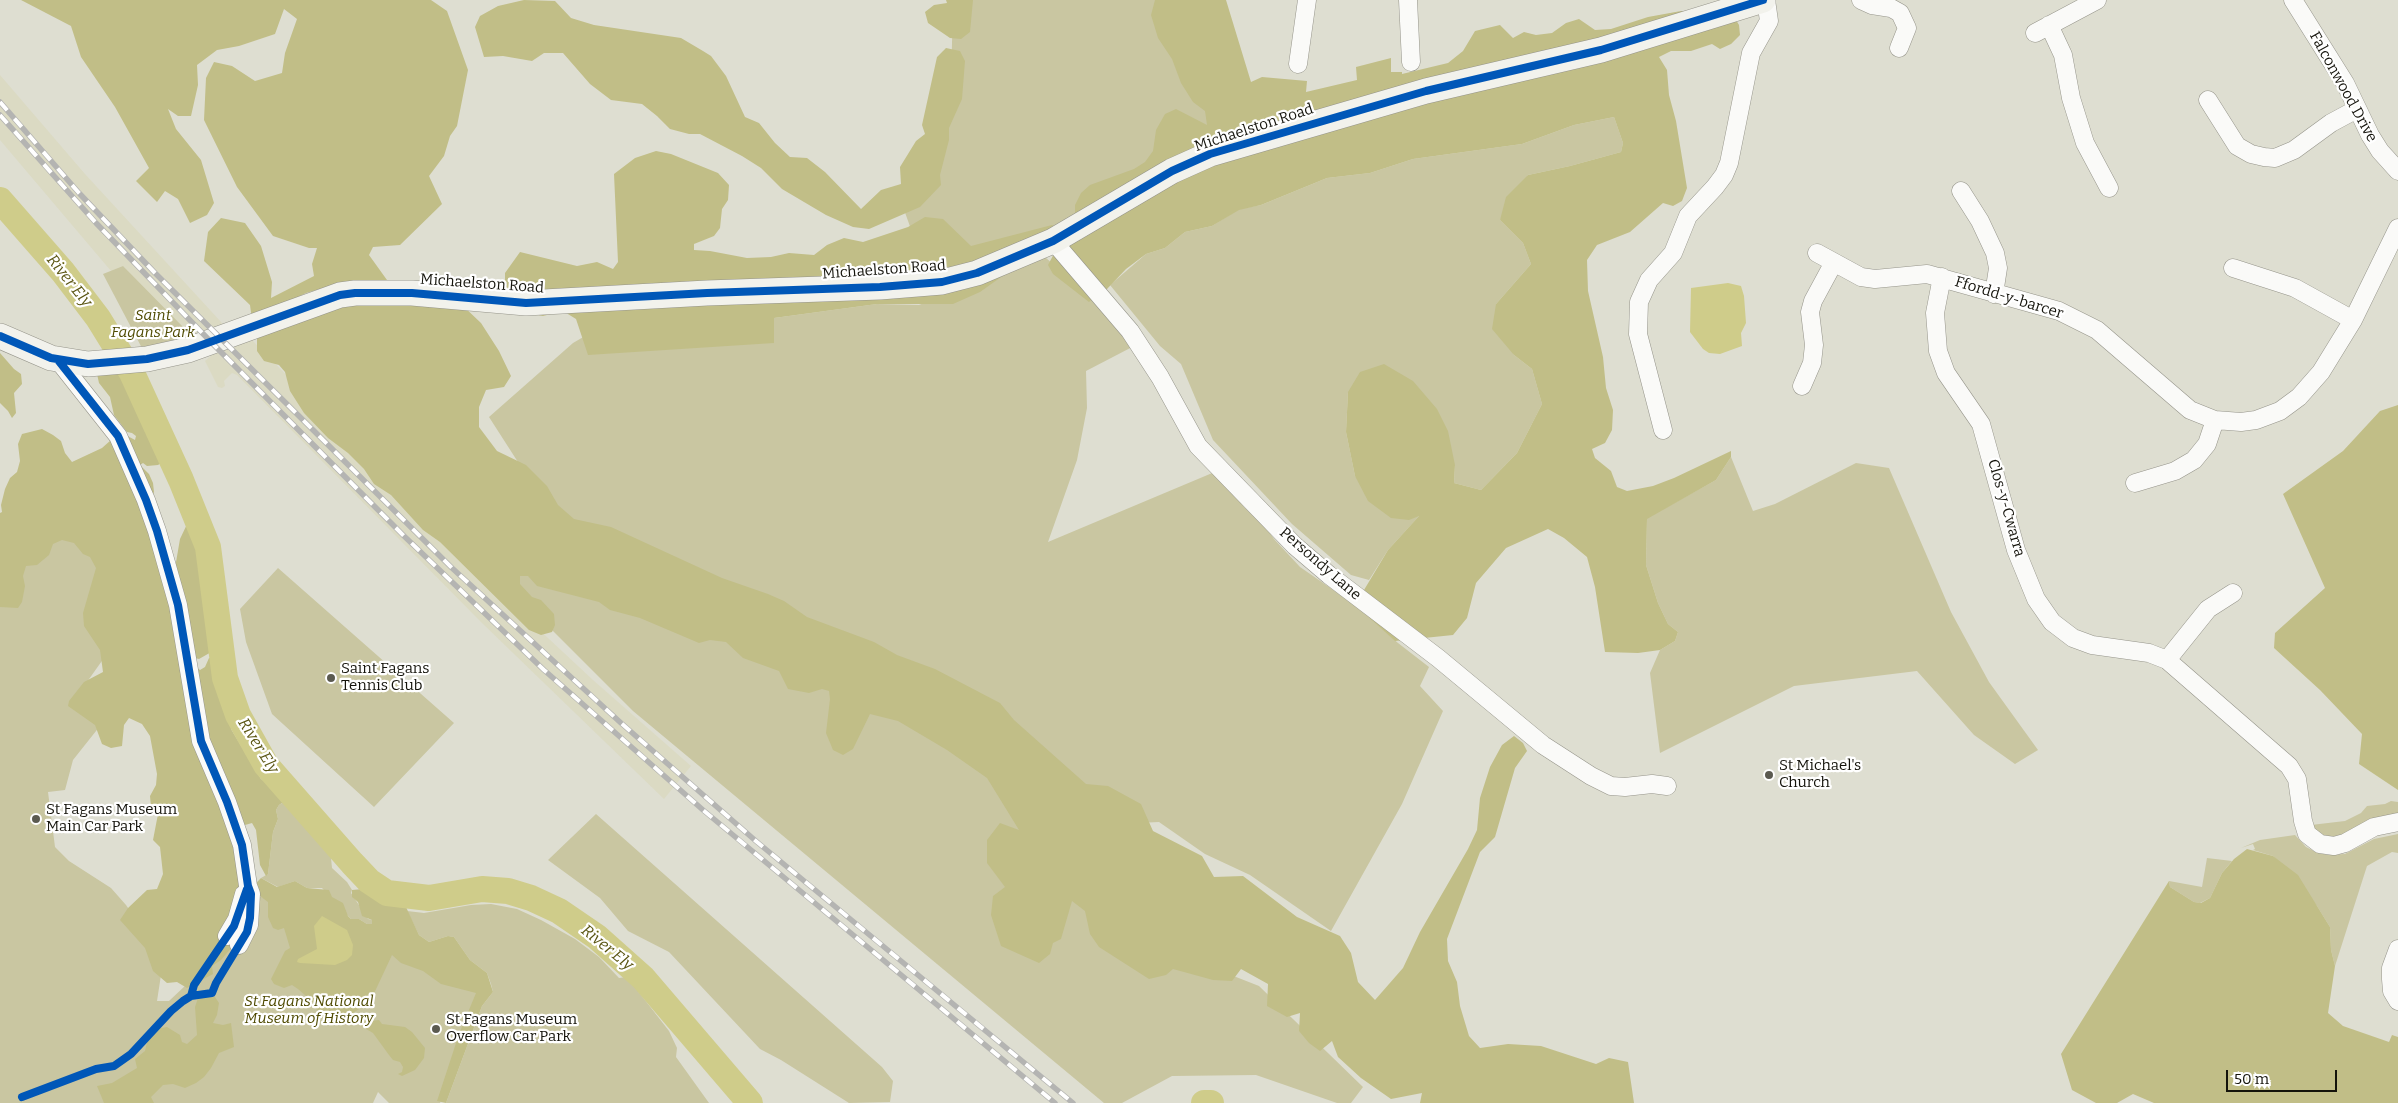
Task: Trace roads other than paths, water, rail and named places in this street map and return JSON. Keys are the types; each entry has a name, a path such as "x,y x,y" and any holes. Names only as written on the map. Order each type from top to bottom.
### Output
{"street":[{"path":"1298,64 1307,0"},
{"path":"1408,0 1411,62"},
{"path":"1663,430 1638,334 1639,302 1649,280 1672,253 1688,216 1724,175 1729,162 1751,53 1769,20 1765,0"},
{"name":"Michaelston Road","path":"0,336 58,360 96,363 147,359 188,350 340,296 354,293 412,293 526,303 908,285 960,278 1053,241 1172,171 1210,154 1426,91 1601,50 1765,0"},
{"path":"1861,0 1872,5 1891,8 1900,13 1907,28 1899,48"},
{"path":"2097,0 2042,29 2063,55 2072,106 2084,143 2109,188"},
{"name":"Falconwood Drive","path":"2292,0 2337,69 2380,151 2398,171"},
{"path":"2208,100 2237,146 2251,154 2275,158 2294,150 2325,126 2357,109"},
{"path":"1962,191 1980,221 1995,253 1998,268 1994,294"},
{"name":"Ffordd-y-barcer","path":"1817,253 1833,264 1861,277 1886,278 1917,274 1942,277 1994,294 2041,305 2089,326 2113,343 2184,406 2215,420 2241,422 2271,415 2289,405 2321,372 2353,320 2398,228"},
{"name":"Persondy Lane","path":"1053,241 1130,331 1160,377 1198,446 1295,546 1329,576 1438,658 1551,751 1611,786 1625,787 1652,784 1667,786"},
{"path":"1802,386 1812,363 1814,345 1810,312 1813,301 1833,264"},
{"path":"2233,268 2295,288 2353,320"},
{"name":"Clos-y-Cwarra","path":"1942,277 1935,313 1938,351 1946,373 1981,424 2009,530 2043,610 2062,631 2083,642 2103,648 2149,653 2166,660 2289,766 2297,779 2303,821 2307,834 2320,844 2334,846 2345,843 2374,827 2398,822"},
{"path":"58,360 118,436 146,500 178,605 201,741 239,831 251,894 250,918 247,932 233,941"},
{"path":"2135,483 2175,471 2194,460 2207,444 2215,420"},
{"path":"2166,660 2203,603 2233,593"},
{"path":"2398,949 2392,968 2391,979 2392,990 2398,1001"}],"waterway":[{"name":"River Ely","path":"0,200 63,272 98,318 132,373 181,480 208,547 225,678 238,715 266,765 369,881 387,893 429,898 482,889 508,891 531,898 559,911 597,937 643,978 750,1103"},
{"name":"River Ely","path":"1204,1103 1211,1103"}],"railway":[{"path":"0,102 79,193 155,273 452,568 621,723 757,842 1073,1103"},
{"path":"0,115 96,223 211,342 404,536 544,670 703,810 1055,1103"}],"place":[{"name":"Saint Fagans Tennis Club","path":"331,678"},
{"name":"St Michael's Church","path":"1769,775"},
{"name":"St Fagans Museum Main Car Park","path":"36,819"},
{"name":"St Fagans Museum Overflow Car Park","path":"436,1029"}],"park label":[{"name":"Saint Fagans Park","path":"153,324"},
{"name":"St Fagans National Museum of History","path":"309,1010"}]}
